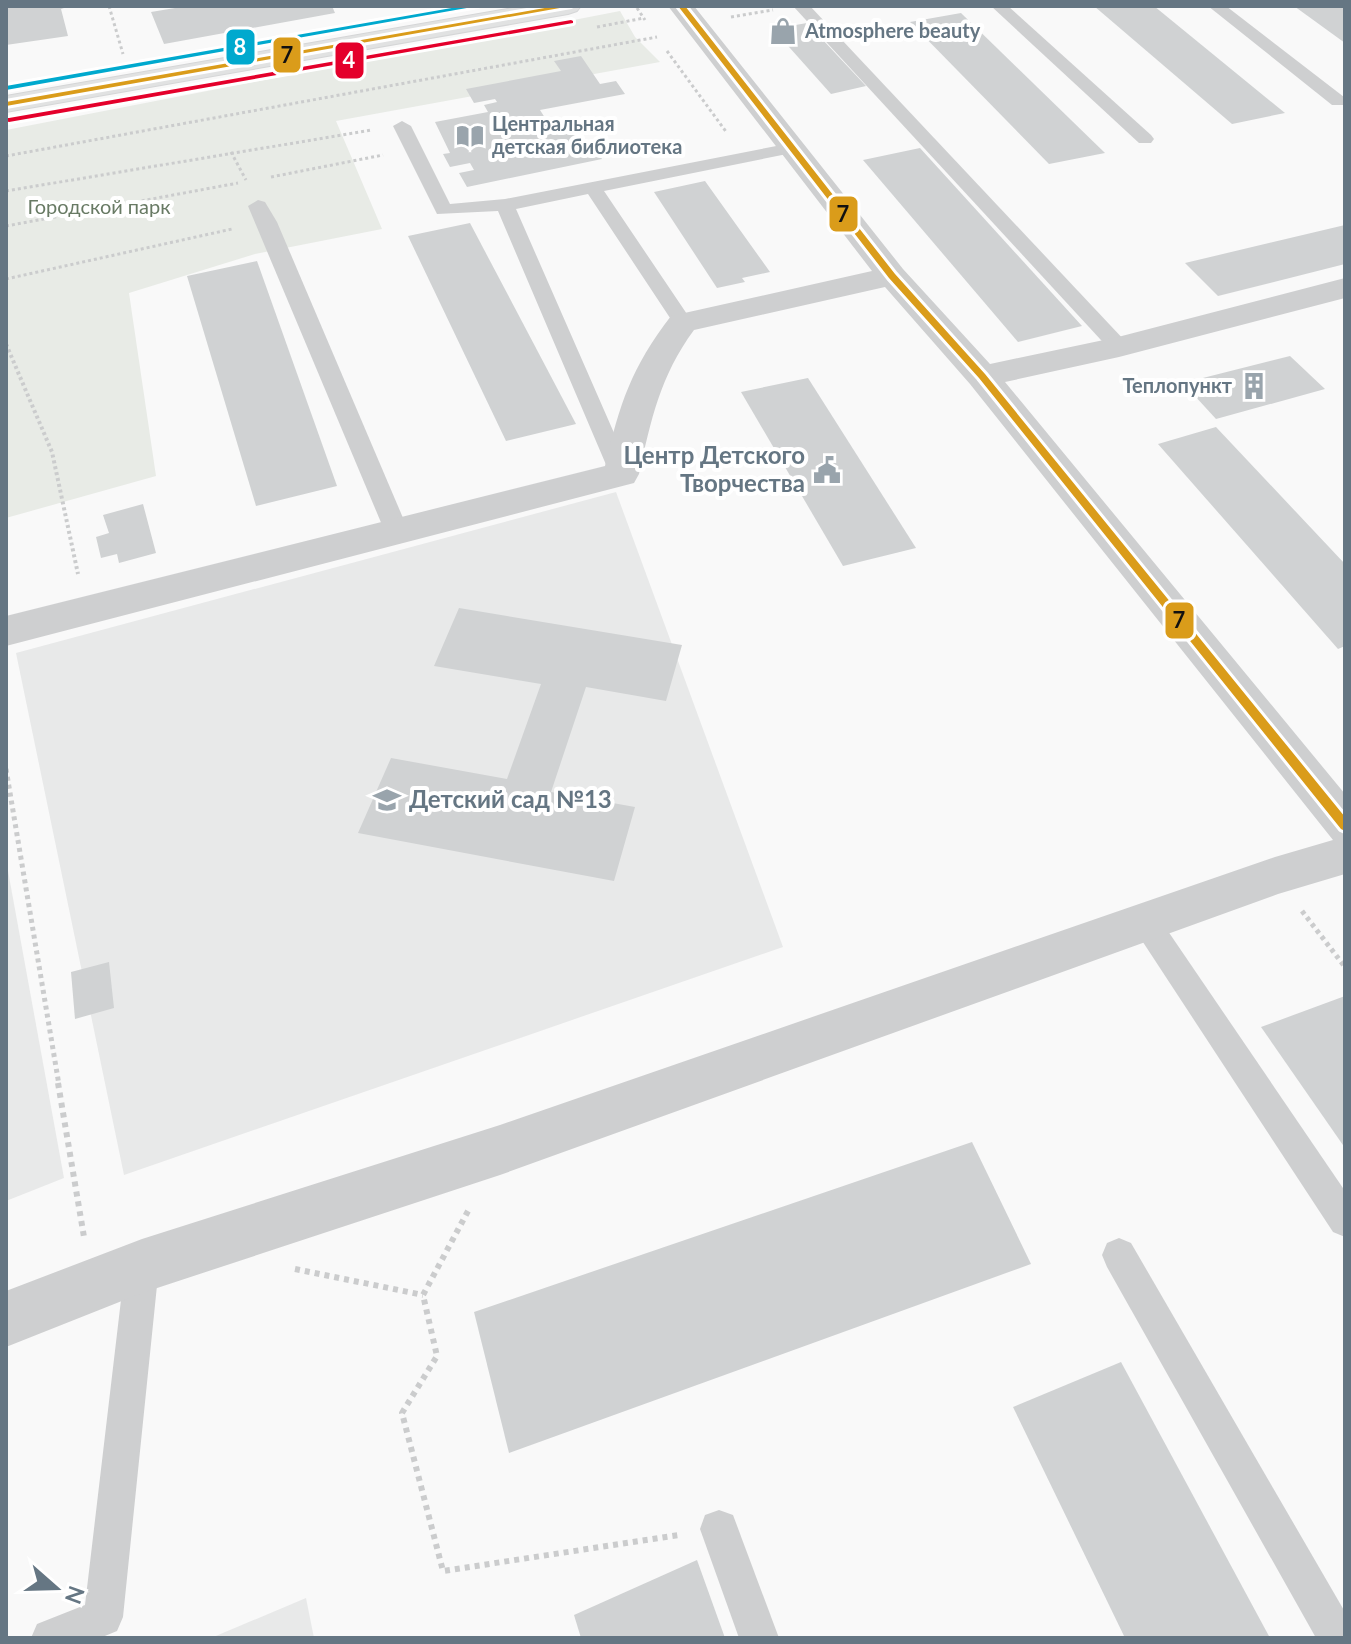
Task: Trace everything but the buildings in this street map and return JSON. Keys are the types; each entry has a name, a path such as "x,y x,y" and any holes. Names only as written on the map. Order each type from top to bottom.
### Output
{"street":[{"path":"6,104 568,6"},
{"path":"688,14 892,276 982,376 1345,826"},
{"path":"6,631 621,474 637,404 661,352 683,323 892,276"},
{"path":"982,376 1119,347 1345,288"},
{"path":"6,1319 142,1266 500,1150 1147,924 1275,876 1345,855"}],"lane":[{"path":"999,6 1145,139"},
{"path":"1216,6 1338,101"},
{"path":"792,7 1119,347"},
{"path":"402,126 444,210 505,205 792,148"},
{"path":"593,188 683,323"},
{"path":"505,205 621,474"},
{"path":"263,214 397,532"},
{"path":"1147,924 1345,1220"},
{"path":"1119,1255 1338,1638"},
{"path":"51,1638 103,1617 142,1266"},
{"path":"719,1529 759,1638"}],"path":[{"path":"109,6 132,82"},
{"path":"688,14 792,7"},
{"path":"6,156 657,37 637,8"},
{"path":"666,48 744,156"},
{"path":"6,191 402,126"},
{"path":"262,179 412,150"},
{"path":"6,226 247,182"},
{"path":"6,279 263,214"},
{"path":"6,344 52,452 86,611"},
{"path":"6,769 93,1285"},
{"path":"1275,876 1345,967"},
{"path":"500,1150 423,1295 437,1356 402,1413 443,1571 719,1529"},
{"path":"288,1267 423,1295"}],"shaded area":[{"name":"Детский сад №13","path":"616,492 783,947 124,1175 16,653"},
{"path":"6,860 64,1178 6,1201"},
{"path":"306,1598 314,1638 211,1638"}],"green space":[{"name":"Городской парк","path":"620,11 635,37 660,62 336,121 382,229 255,254 129,293 156,476 6,518 6,130"}],"transit line":[{"name":"8","path":"6,88 475,6"},
{"name":"7","path":"6,104 568,6"},
{"name":"7","path":"681,6 892,276 982,376 1345,826"},
{"name":"4","path":"9,120 571,22"}],"place":[{"name":"Atmosphere beauty","path":"783,31"},
{"name":"Центральная детская библиотека","path":"470,136"},
{"name":"Теплопункт","path":"1254,386"},
{"name":"Центр Детского Творчества","path":"827,470"},
{"name":"Детский сад №13","path":"387,800"}]}
